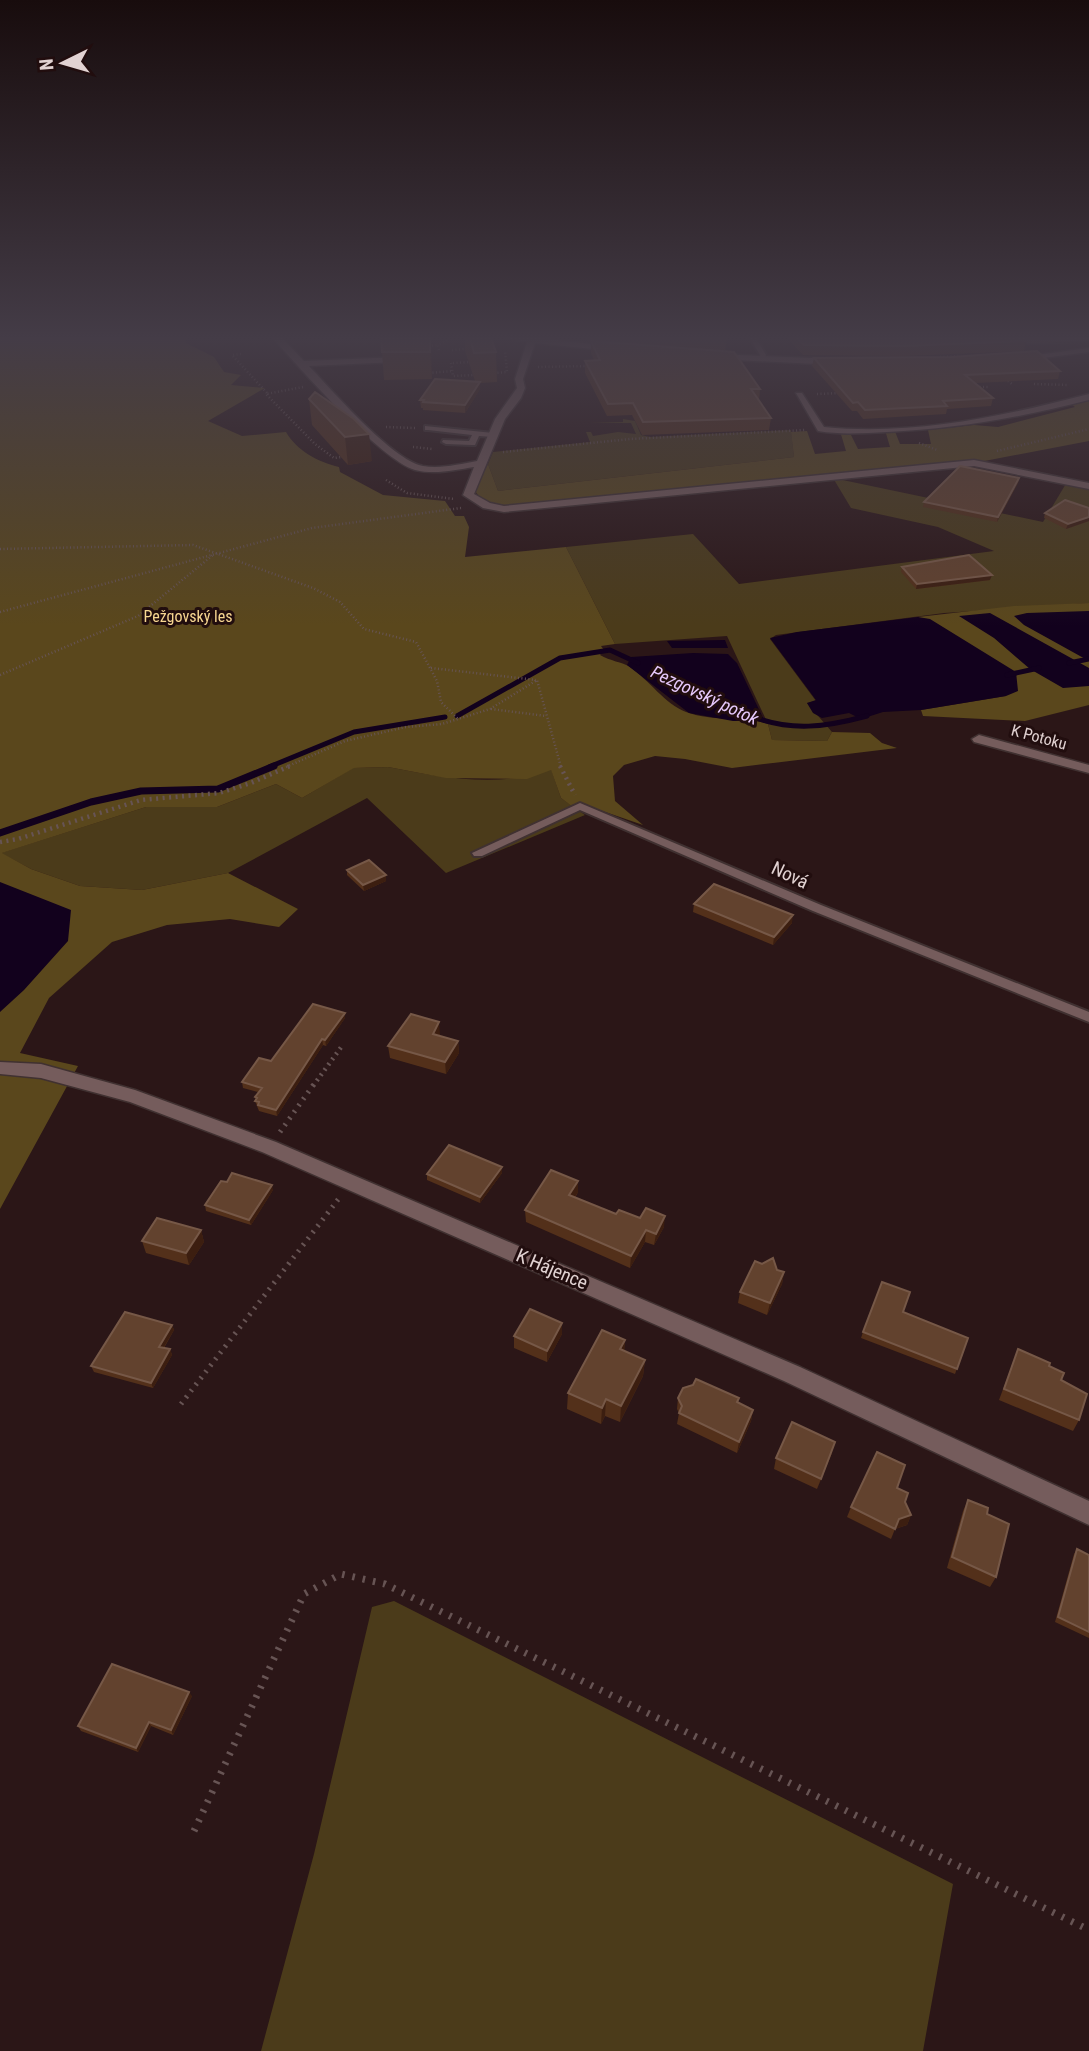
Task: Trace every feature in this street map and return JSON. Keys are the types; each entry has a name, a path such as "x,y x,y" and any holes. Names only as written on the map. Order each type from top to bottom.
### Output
{"street":[{"path":"373,434 387,448 414,467 432,470 483,459"},
{"path":"493,435 468,495 486,506 504,509 981,463 1089,486"},
{"name":"K Potoku","path":"979,739 1089,769"},
{"name":"K Hájence","path":"0,1068 41,1071 135,1097 269,1147 792,1374 1089,1513"}],"lane":[{"path":"446,442 472,443 476,434 493,435"},
{"path":"478,853 580,806"},
{"name":"Nová","path":"580,806 817,908 1089,1017"}],"path":[{"path":"305,434 334,458 342,457"},
{"path":"483,459 630,439 731,434"},
{"path":"981,463 985,454 1069,434"},
{"path":"315,444 327,441"},
{"path":"386,480 407,493 431,498 470,498"},
{"path":"0,612 312,528 486,506"},
{"path":"0,549 193,545 245,566 313,588 340,602 364,629 416,642 431,668 441,702 459,720"},
{"path":"0,674 138,616 216,553"},
{"path":"431,668 537,680"},
{"path":"0,842 18,839 141,800 219,793 251,783 345,741 406,727 459,720 490,709 537,680"},
{"path":"537,680 557,760 580,806"},
{"path":"490,709 546,716"},
{"path":"269,1147 342,1045"},
{"path":"181,1404 351,1182"},
{"path":"194,1831 304,1594 341,1574 385,1584 1089,1930"}],"shaded area":[{"path":"587,434 593,436 636,434 650,437 791,434 794,457 498,491 488,464 493,452 590,442"},
{"path":"833,478 1043,522 1067,482 1089,486 1089,603 944,613 776,635 770,639 816,701 807,703 832,732 827,741 772,740 768,724 727,636 615,644 566,547 693,534 739,584 994,551 938,527 851,508"},
{"path":"388,767 449,777 491,780 511,779 551,769 561,798 585,815 446,873 367,798 228,873 142,890 80,886 31,869 1,853 146,807 217,807 276,784 302,798 353,768"},
{"path":"394,1601 953,1884 923,2051 261,2051 314,1854 372,1607"}],"green space":[{"name":"Pežgovský les","path":"0,434 237,434 242,436 287,434 309,455 339,467 340,472 383,495 445,501 455,516 464,516 469,527 465,557 566,547 615,644 601,646 604,650 600,655 630,667 678,708 707,717 768,724 772,740 827,741 832,732 870,733 882,743 897,748 732,768 655,756 624,765 613,776 615,801 643,825 585,805 577,810 561,798 551,770 527,779 446,778 388,767 354,768 302,798 276,784 217,807 146,807 2,853 31,869 80,886 142,890 228,873 298,909 279,927 230,919 167,925 112,942 49,998 20,1053 78,1066 0,1209"},
{"path":"791,434 808,434 815,454 846,451 841,434 850,434 858,449 890,447 886,434 896,434 900,444 931,444 929,434 1089,434 1089,441 974,463 531,507 487,506 474,490 488,464 498,491 794,457"},
{"path":"1089,603 1089,705 1025,721 923,716 921,710 1006,696 918,617 1014,606"}],"water":[{"path":"1089,611 1089,661 1024,625 1014,616 1027,613"},
{"path":"990,613 1089,668 1089,686 1063,688 1030,669 994,638 959,616"},
{"path":"918,617 930,619 1016,672 1018,691 1006,696 921,710 883,712 861,719 849,713 822,718 813,713 807,703 816,700 770,638 797,632"},
{"path":"725,640 728,648 672,648 667,641"},
{"path":"728,654 737,663 763,718 759,721 733,721 689,713 627,665 631,657"},
{"path":"0,882 71,910 68,941 24,990 0,1012"}],"building":[{"path":"342,434 369,434 345,437"},
{"path":"960,466 1019,478 998,517 924,502"},
{"path":"1065,500 1089,508 1089,517 1068,524 1045,513"},
{"path":"969,555 992,575 917,584 902,567"},
{"path":"369,860 386,875 363,885 347,870"},
{"path":"714,884 793,915 774,937 694,904"},
{"path":"313,1004 345,1013 325,1040 322,1039 276,1110 258,1105 255,1097 262,1088 242,1082 259,1058 271,1061"},
{"path":"411,1014 439,1022 433,1034 458,1041 445,1062 388,1046"},
{"path":"449,1145 502,1167 480,1197 427,1174"},
{"path":"551,1170 578,1181 569,1195 616,1214 619,1210 640,1218 646,1208 665,1216 656,1234 646,1230 631,1256 525,1210"},
{"path":"232,1173 272,1185 249,1220 205,1205 221,1181 227,1182"},
{"path":"157,1218 201,1230 186,1253 142,1241"},
{"path":"773,1258 777,1270 784,1272 770,1303 740,1292 755,1261 762,1264"},
{"path":"882,1282 910,1292 903,1312 968,1338 957,1369 863,1332"},
{"path":"530,1309 562,1323 547,1351 514,1336"},
{"path":"125,1312 172,1325 159,1347 170,1349 151,1383 91,1366"},
{"path":"602,1330 625,1340 620,1349 645,1360 621,1406 606,1399 602,1408 568,1393"},
{"path":"1018,1349 1050,1363 1049,1366 1064,1373 1061,1380 1087,1394 1079,1420 1004,1389"},
{"path":"696,1379 739,1398 737,1402 753,1410 739,1442 679,1413 682,1406 678,1398 683,1388 693,1385"},
{"path":"792,1422 835,1442 821,1479 776,1458"},
{"path":"877,1452 905,1465 897,1488 908,1493 905,1502 911,1515 899,1519 895,1529 851,1507"},
{"path":"968,1500 988,1508 987,1514 1009,1524 996,1577 952,1557"},
{"path":"1077,1549 1089,1555 1089,1632 1058,1617"},
{"path":"112,1664 189,1692 171,1730 149,1722 136,1748 78,1726"}],"waterway":[{"name":"Pezgovský potok","path":"457,716 560,658 610,650 638,663"},
{"name":"Pezgovský potok","path":"1069,663 1089,659"},
{"name":"Pezgovský potok","path":"1007,675 1039,668"},
{"name":"Pezgovský potok","path":"751,716 794,726 823,725 867,716"},
{"name":"Pezgovský potok","path":"269,767 354,732 445,717"},
{"name":"Pezgovský potok","path":"0,833 91,802 141,791 218,789 274,766"}]}
